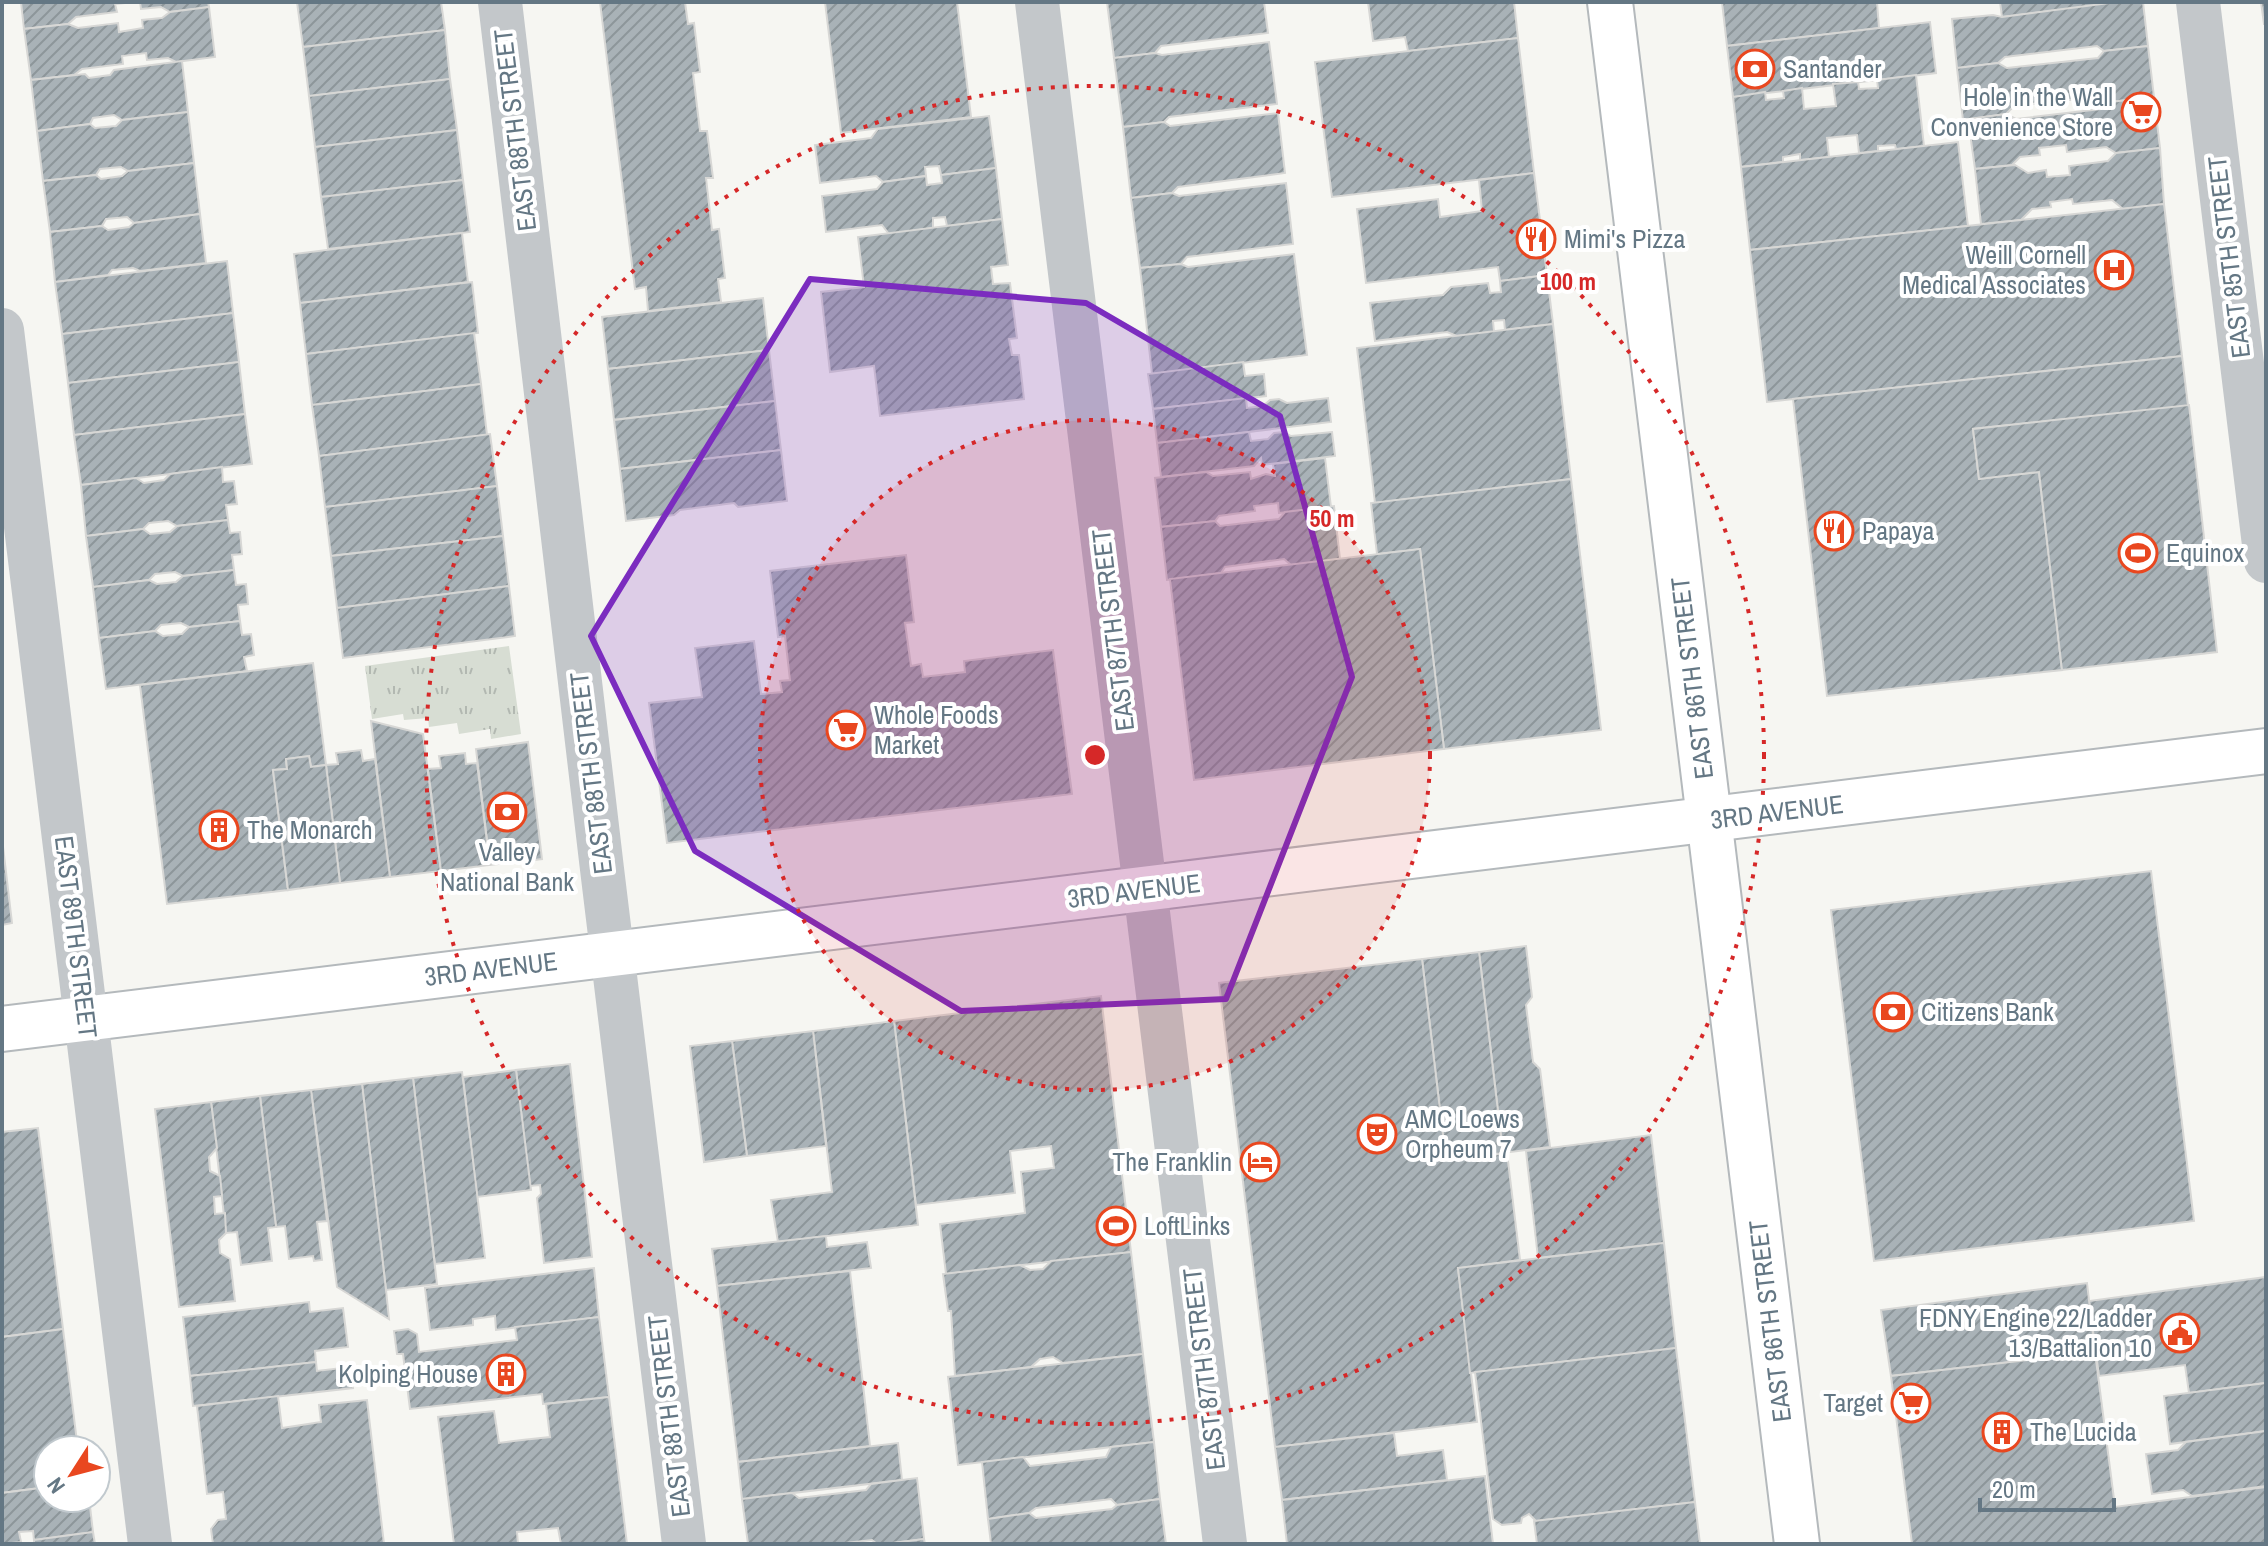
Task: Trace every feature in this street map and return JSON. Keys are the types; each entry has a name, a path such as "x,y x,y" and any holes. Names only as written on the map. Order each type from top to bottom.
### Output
{"main road":[{"name":"EAST 86TH STREET","path":"1610,2 1797,1544"},
{"name":"3RD AVENUE","path":"2,1029 2266,751"}],"street":[{"name":"EAST 88TH STREET","path":"500,2 684,1544"},
{"name":"EAST 87TH STREET","path":"1037,2 1225,1544"},
{"name":"EAST 85TH STREET","path":"2198,2 2266,561"},
{"name":"EAST 89TH STREET","path":"2,330 150,1544"}],"highlighted area":[{"path":"810,279 1086,303 1280,416 1352,677 1226,999 961,1011 695,851 591,636"}],"green space":[{"path":"509,646 521,734 491,739 490,729 459,734 457,723 429,727 428,718 404,720 403,714 372,719 365,666"}],"building":[{"path":"21,2 135,2 115,4 117,12 76,17 68,24 24,29"},
{"path":"140,2 208,2 209,7 170,12 161,7 141,9"},
{"path":"297,2 441,2 445,30 303,47"},
{"path":"600,2 685,2 688,24 694,23 700,72 693,73 700,131 707,131 713,178 706,178 712,230 719,229 725,278 718,279 721,302 648,311 646,287 635,289"},
{"path":"825,2 957,2 971,117 841,133"},
{"path":"1107,2 1264,2 1268,33 1161,46 1155,53 1114,58"},
{"path":"1368,2 1514,2 1518,38 1408,51 1405,37 1373,41"},
{"path":"1722,2 1877,2 1879,28 1727,46"},
{"path":"2000,2 2108,2 2109,4 2002,17"},
{"path":"2117,2 2143,2 2148,46 2104,51 2097,46 2005,57 1998,63 1957,68 1952,19 2002,17"},
{"path":"2261,2 2266,2 2266,24 2264,24"},
{"path":"209,7 215,57 176,62 168,58 147,60 146,53 122,56 123,64 82,69 74,75 31,80 24,29 68,24 78,28 118,23 119,32 143,28 142,20 162,18 170,12"},
{"path":"1930,22 1936,73 1733,97 1727,46"},
{"path":"445,30 450,79 309,96 303,47"},
{"path":"1518,38 1534,173 1332,197 1315,62"},
{"path":"1269,42 1277,104 1169,117 1164,122 1123,127 1114,58"},
{"path":"2148,46 2154,97 2110,102 2100,96 2014,106 2006,114 1963,120 1957,68 1998,63 2007,68 2098,58 2104,51"},
{"path":"182,61 188,112 122,120 114,115 93,118 90,124 37,131 31,80 85,74 89,78 110,75 114,70"},
{"path":"1916,75 1924,146 1896,149 1895,145 1878,146 1878,151 1859,153 1857,135 1827,138 1829,157 1800,160 1800,154 1783,157 1783,162 1741,167 1733,97 1765,92 1766,100 1784,98 1783,91 1802,88 1804,109 1836,106 1833,84 1858,82 1859,89 1878,88 1877,80"},
{"path":"450,79 457,130 315,147 309,96"},
{"path":"2154,97 2160,148 2116,153 2106,147 2067,152 2066,145 2039,148 2040,155 2020,157 2012,165 1975,169 1968,119 2006,114 2016,119 2101,109 2110,102"},
{"path":"188,112 194,163 128,171 121,167 100,169 96,175 43,181 37,131 90,124 95,128 116,126 122,120"},
{"path":"1278,113 1285,173 1178,187 1172,193 1131,198 1123,127 1164,122 1170,126"},
{"path":"989,116 996,168 941,175 939,166 925,167 926,176 883,182 876,176 820,183 815,145 871,138 878,129"},
{"path":"457,130 463,180 321,197 315,147"},
{"path":"1958,142 1968,226 1750,250 1741,167"},
{"path":"2160,148 2164,204 2123,209 2112,200 2073,204 2072,199 2050,202 2051,207 2032,209 2021,220 1981,224 1975,169 2015,165 2028,173 2046,170 2047,177 2070,175 2069,166 2108,161 2116,153"},
{"path":"194,163 200,214 134,223 127,217 106,219 102,226 50,232 43,181 96,175 101,179 122,176 128,171"},
{"path":"996,168 1002,219 947,226 945,217 933,218 933,228 889,234 882,225 826,232 822,196 877,189 883,182 926,176 927,185 942,183 941,175"},
{"path":"1534,173 1547,275 1500,281 1498,267 1366,283 1357,209 1438,199 1440,217 1482,211 1479,180"},
{"path":"463,180 470,232 328,249 321,197"},
{"path":"1286,183 1293,244 1187,257 1181,264 1140,268 1131,198 1172,193 1179,196"},
{"path":"2164,204 2182,356 1767,402 1750,250"},
{"path":"200,214 206,263 140,271 133,268 112,270 108,275 55,282 50,232 102,226 108,230 129,227 134,223"},
{"path":"1002,219 1008,265 991,267 993,284 1010,283 1017,338 1009,339 1012,355 1019,355 1024,399 880,416 874,366 830,372 821,292 864,287 858,237"},
{"path":"462,233 468,282 300,303 294,254"},
{"path":"1294,254 1307,355 1152,374 1140,268 1181,264 1188,267"},
{"path":"227,261 233,313 62,334 55,282"},
{"path":"1547,275 1553,324 1505,330 1504,320 1493,321 1494,332 1457,336 1447,332 1375,341 1370,303 1443,295 1451,287 1488,283 1490,293 1501,292 1500,281"},
{"path":"472,282 478,333 306,354 300,303"},
{"path":"763,298 769,350 608,369 602,317"},
{"path":"233,313 239,362 68,383 62,334"},
{"path":"1553,324 1571,479 1375,503 1357,348"},
{"path":"474,333 481,384 312,405 306,354"},
{"path":"769,350 775,401 614,420 608,369"},
{"path":"2182,356 2188,406 1973,429 1979,479 2039,472 2062,670 1827,696 1793,399"},
{"path":"239,362 245,414 74,435 68,383"},
{"path":"1243,362 1245,376 1264,374 1266,396 1153,409 1148,374"},
{"path":"481,384 487,435 319,456 312,405"},
{"path":"1246,398 1247,408 1263,406 1270,400 1279,399 1287,403 1328,398 1331,422 1157,443 1153,409"},
{"path":"775,401 781,450 620,469 614,420"},
{"path":"2189,405 2217,652 2062,670 2039,472 1979,479 1973,429"},
{"path":"245,414 252,464 81,485 74,435"},
{"path":"1249,432 1251,441 1268,439 1274,433 1284,432 1291,436 1332,432 1335,456 1262,465 1261,458 1254,466 1161,477 1157,443"},
{"path":"490,434 497,486 325,507 319,456"},
{"path":"781,450 787,501 738,507 734,503 626,521 620,469"},
{"path":"1325,458 1331,507 1279,513 1278,503 1254,506 1255,511 1219,516 1215,521 1161,527 1155,478 1206,472 1213,476 1250,472 1251,479 1266,474 1275,476 1273,464"},
{"path":"222,467 223,482 234,481 237,504 226,505 228,520 177,526 168,521 149,523 143,529 86,536 81,485 136,478 144,483 164,480 170,474"},
{"path":"1571,479 1601,730 1444,749 1420,549 1377,554 1371,503"},
{"path":"497,486 503,536 331,556 325,507"},
{"path":"1334,506 1340,559 1291,565 1284,559 1225,567 1221,573 1167,580 1161,527 1215,521 1220,526 1279,519 1285,512"},
{"path":"228,520 230,533 240,532 242,554 232,555 234,570 183,576 175,572 155,574 149,580 93,587 86,536 143,529 150,534 170,532 177,526"},
{"path":"503,536 509,586 337,608 331,556"},
{"path":"1420,549 1444,749 1194,780 1170,579"},
{"path":"906,555 914,622 905,623 911,666 921,664 923,677 965,672 964,661 1053,650 1072,794 667,843 649,703 702,697 695,648 754,641 761,694 782,692 780,681 790,680 785,636 778,637 770,571"},
{"path":"234,570 236,585 246,584 248,604 238,605 240,621 189,627 181,623 161,625 155,631 99,638 93,587 149,580 157,584 176,582 183,576"},
{"path":"509,586 515,636 343,658 337,608"},
{"path":"240,621 242,635 251,634 254,655 244,657 247,671 106,689 99,638 155,631 163,636 182,634 189,627"},
{"name":"The Monarch","path":"313,663 326,765 311,767 309,756 286,759 287,769 273,770 288,890 167,904 140,685"},
{"path":"371,721 423,734 441,871 390,877"},
{"path":"528,742 542,859 490,865 476,749"},
{"path":"361,750 363,761 375,759 390,877 340,883 326,765 338,764 336,753"},
{"path":"465,753 466,764 477,763 490,865 441,871 428,769 441,768 439,756"},
{"path":"309,756 311,767 326,765 340,883 288,890 273,770 287,769 286,759"},
{"path":"2,838 12,923 2,925"},
{"path":"2151,871 2194,1221 1874,1261 1831,910"},
{"path":"1526,946 1532,997 1526,1005 1533,1062 1540,1069 1550,1147 1503,1153 1479,952"},
{"path":"1479,952 1503,1153 1446,1160 1422,959"},
{"path":"1422,959 1446,1160 1507,1153 1520,1260 1458,1268 1477,1422 1275,1447 1219,983"},
{"path":"1101,996 1131,1252 946,1274 940,1224 1025,1213 1021,1172 1054,1168 1051,1146 1010,1151 1015,1193 916,1205 894,1021"},
{"path":"894,1021 918,1225 778,1242 771,1200 832,1192 813,1031"},
{"path":"813,1031 826,1146 747,1156 732,1041"},
{"path":"732,1041 747,1156 704,1162 690,1046"},
{"path":"570,1064 592,1257 544,1263 537,1198 541,1194 540,1185 530,1186 516,1070"},
{"path":"516,1070 531,1190 477,1197 463,1077"},
{"path":"462,1072 485,1258 435,1264 413,1078"},
{"path":"413,1078 437,1284 386,1290 362,1084"},
{"path":"362,1084 389,1319 337,1287 311,1090"},
{"path":"311,1090 327,1221 317,1222 322,1260 314,1261 313,1256 289,1259 285,1226 276,1227 260,1096"},
{"path":"260,1096 276,1227 268,1228 272,1261 241,1265 237,1232 226,1233 211,1102"},
{"path":"211,1102 217,1148 209,1157 210,1171 220,1176 222,1196 214,1197 215,1214 225,1213 226,1233 219,1240 220,1253 230,1259 235,1301 179,1307 155,1109"},
{"path":"38,1128 63,1329 2,1337 2,1132"},
{"path":"1651,1135 1664,1243 1538,1258 1526,1151"},
{"path":"826,1236 827,1247 867,1242 871,1268 717,1286 712,1249"},
{"path":"1664,1243 1676,1348 1470,1373 1458,1268"},
{"path":"1131,1252 1143,1354 1063,1363 1053,1357 1040,1359 1031,1367 955,1376 951,1311 948,1311 943,1274 1020,1265 1030,1270 1043,1269 1051,1261"},
{"path":"594,1268 599,1317 496,1330 495,1316 473,1319 473,1325 430,1330 425,1288"},
{"path":"850,1271 870,1446 738,1462 717,1286"},
{"name":"FDNY Engine 22/Ladder 13/Battalion 10","path":"2266,1277 2266,1383 2189,1393 2185,1365 2099,1376 2089,1301"},
{"path":"2087,1283 2095,1352 1891,1376 1881,1310"},
{"path":"309,1302 310,1312 343,1308 348,1347 315,1351 316,1362 190,1376 183,1317"},
{"name":"Kolping House","path":"599,1317 609,1397 543,1404 542,1394 410,1409 403,1354 397,1354 394,1331 408,1329 417,1334 419,1352 517,1340 515,1327"},
{"path":"63,1329 76,1434 32,1434 32,1489 2,1493 2,1337"},
{"path":"1676,1348 1695,1502 1536,1521 1529,1514 1522,1518 1521,1523 1502,1525 1493,1519 1475,1372"},
{"name":"The Lucida","path":"2095,1352 2115,1507 2266,1487 2266,1544 1912,1544 1891,1376"},
{"path":"1143,1354 1154,1442 958,1465 948,1377"},
{"path":"316,1362 317,1371 350,1367 353,1388 193,1406 190,1376"},
{"path":"2266,1383 2266,1431 2170,1444 2164,1396"},
{"path":"278,1396 282,1428 321,1422 319,1405 367,1400 384,1544 213,1544 211,1529 218,1520 226,1519 223,1492 207,1494 197,1406"},
{"path":"609,1397 627,1544 561,1544 558,1528 517,1532 518,1544 454,1544 438,1417 494,1411 499,1443 550,1437 546,1404"},
{"path":"2266,1431 2266,1486 2192,1496 2183,1490 2152,1494 2146,1454 2178,1450 2186,1442"},
{"path":"1394,1433 1397,1456 1443,1450 1447,1480 1282,1500 1275,1447"},
{"path":"1154,1442 1160,1499 1117,1505 1111,1499 1036,1508 1029,1513 988,1519 982,1462 1023,1457 1030,1466 1106,1457 1111,1447"},
{"path":"898,1443 902,1480 742,1499 738,1462"},
{"path":"1485,1476 1493,1544 1287,1544 1282,1500"},
{"path":"917,1478 924,1539 885,1544 872,1540 836,1544 748,1544 742,1499 792,1493 799,1498 866,1490 871,1484"},
{"path":"32,1489 32,1514 91,1514 93,1532 34,1540 33,1531 19,1532 21,1542 2,1544 2,1493"},
{"path":"1160,1499 1166,1544 991,1544 988,1519 1029,1513 1036,1518 1112,1509 1117,1505"},
{"path":"1695,1502 1700,1544 1537,1544 1534,1521"},
{"path":"93,1532 95,1544 34,1544 34,1540"},
{"path":"924,1539 925,1544 885,1544"}],"place":[{"name":"Santander","path":"1755,69"},
{"name":"Hole in the Wall Convenience Store","path":"2141,112"},
{"name":"Mimi's Pizza","path":"1536,239"},
{"name":"Weill Cornell Medical Associates","path":"2114,270"},
{"name":"Papaya","path":"1834,531"},
{"name":"Equinox","path":"2138,553"},
{"name":"Whole Foods Market","path":"846,730"},
{"name":"Valley National Bank","path":"507,812"},
{"name":"The Monarch","path":"219,830"},
{"name":"Citizens Bank","path":"1893,1012"},
{"name":"AMC Loews Orpheum 7","path":"1377,1134"},
{"name":"The Franklin","path":"1260,1162"},
{"name":"LoftLinks","path":"1116,1226"},
{"name":"FDNY Engine 22/Ladder 13/Battalion 10","path":"2180,1333"},
{"name":"Kolping House","path":"506,1374"},
{"name":"Target","path":"1911,1403"},
{"name":"The Lucida","path":"2002,1432"}]}
